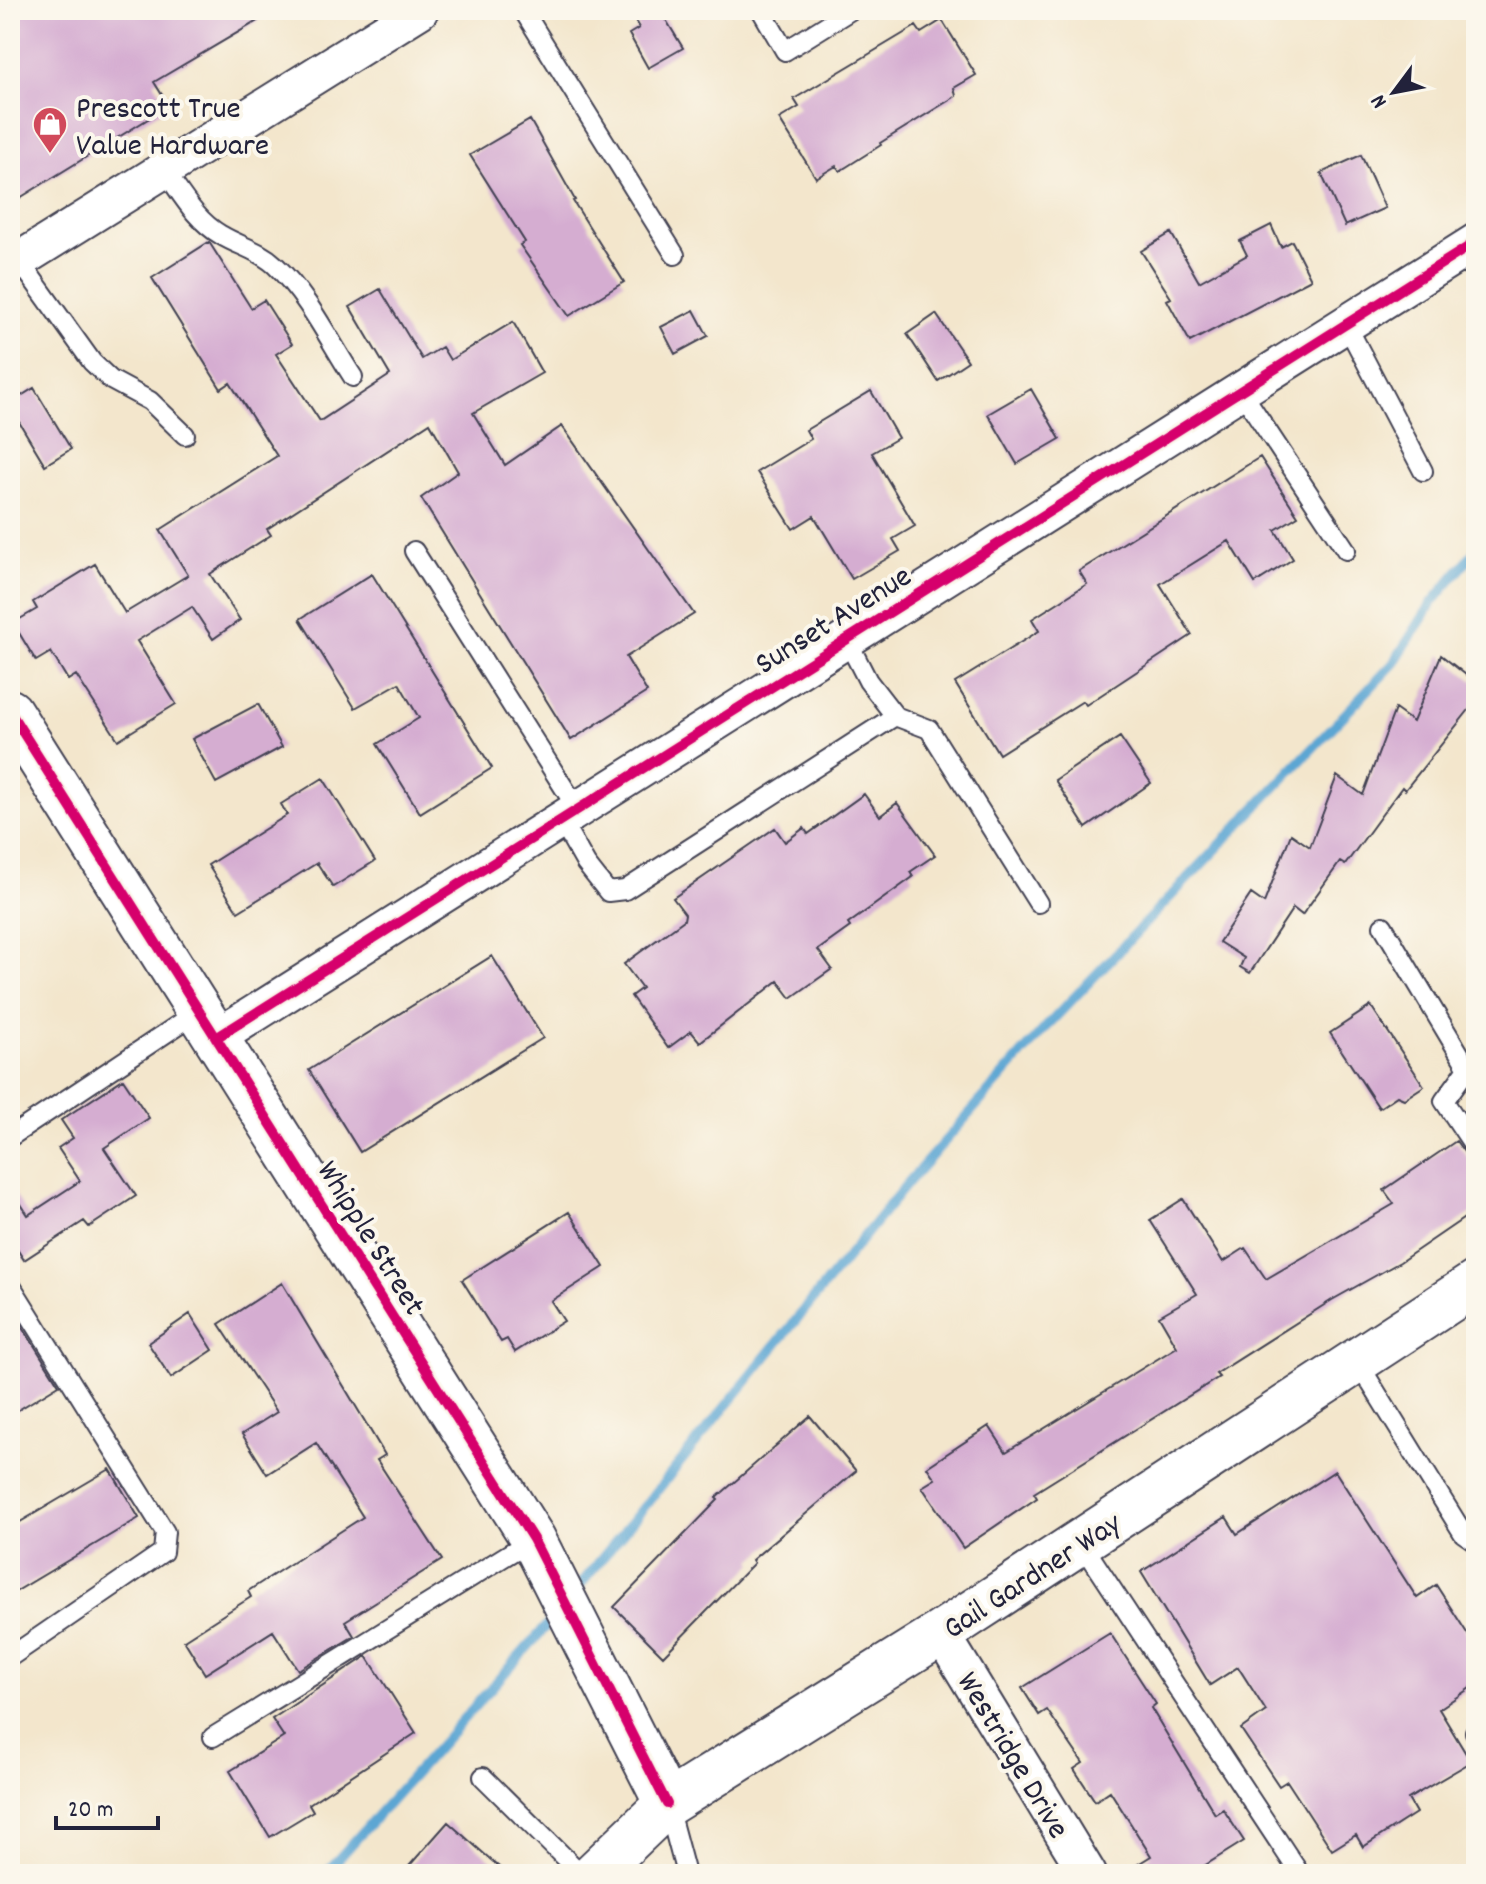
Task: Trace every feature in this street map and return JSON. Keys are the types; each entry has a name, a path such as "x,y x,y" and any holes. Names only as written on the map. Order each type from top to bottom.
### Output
{"street":[{"path":"15,263 420,10"},
{"name":"Sunset Avenue","path":"208,1024 570,815 1476,242"},
{"name":"Whipple Street","path":"10,712 533,1539 667,1804"},
{"name":"Gail Gardner Way","path":"594,1874 667,1804 941,1633 1476,1283"},
{"name":"Westridge Drive","path":"941,1633 1088,1874"}],"lane":[{"path":"523,10 675,255"},
{"path":"761,10 785,51 851,10"},
{"path":"164,170 199,219 222,236 247,246 272,262 293,283 353,377"},
{"path":"15,263 92,362 111,380 150,401 185,435"},
{"path":"1346,324 1423,471"},
{"path":"1241,391 1346,550"},
{"path":"414,551 570,815 586,864 608,892 625,890 895,716"},
{"path":"847,640 868,681 895,716 929,729 1038,903"},
{"path":"1383,926 1468,1068 1444,1101 1476,1149"},
{"path":"10,1137 208,1024"},
{"path":"10,1284 165,1532 163,1552 10,1657"},
{"path":"1357,1361 1463,1533 1476,1542"},
{"path":"213,1737 533,1539"},
{"path":"1081,1542 1300,1874"},
{"path":"483,1777 581,1874"},
{"path":"667,1804 686,1874"}],"building":[{"name":"Prescott True Value Hardware","path":"10,10 276,10 154,82 169,106 10,204"},
{"path":"629,10 660,10 683,48 648,68 629,34 639,28"},
{"path":"942,20 976,75 954,88 956,96 881,145 840,171 836,166 816,178 779,119 799,107 794,99 916,26 921,33"},
{"path":"530,120 573,201 624,282 569,316 520,245 525,242 470,155"},
{"path":"1361,155 1385,208 1345,226 1321,173"},
{"path":"1271,225 1281,247 1292,241 1311,279 1190,342 1167,300 1171,298 1141,251 1171,233 1199,282 1247,255 1240,241"},
{"path":"209,242 251,308 264,300 292,344 276,354 320,421 390,375 350,307 380,289 422,359 442,347 450,360 513,322 542,373 473,413 505,465 562,426 694,614 626,657 647,692 571,740 421,498 458,472 430,423 267,529 271,535 210,574 240,620 213,639 192,607 137,641 176,704 118,740 76,675 68,680 51,652 36,661 13,623 37,609 33,602 95,564 125,613 188,575 160,530 277,456 230,383 221,389 152,278"},
{"path":"694,310 708,336 675,354 661,327"},
{"path":"936,314 968,361 938,381 907,334"},
{"path":"34,388 71,449 45,465 10,407 10,403"},
{"path":"1031,389 1060,439 1017,464 988,414"},
{"path":"871,391 898,438 872,453 915,526 893,539 900,551 852,579 814,516 793,529 757,472 811,439 806,430"},
{"path":"1260,457 1298,516 1275,530 1293,559 1255,583 1229,541 1160,584 1192,635 1086,705 1083,701 999,754 955,683 1039,631 1032,619 1087,584 1079,571"},
{"path":"372,574 492,768 420,813 377,744 419,718 399,683 355,708 300,619"},
{"path":"1441,655 1476,683 1476,701 1405,790 1402,787 1345,865 1340,862 1302,915 1293,908 1250,973 1240,967 1244,958 1219,942 1251,894 1264,903 1291,834 1310,847 1337,776 1363,795 1395,709 1413,722"},
{"path":"258,704 282,747 216,783 192,739"},
{"path":"1120,737 1151,783 1086,828 1055,780"},
{"path":"323,778 375,861 333,887 317,863 238,912 208,865 287,815 281,804"},
{"path":"864,794 880,816 897,803 935,855 910,872 913,877 818,950 832,969 791,998 778,981 700,1042 691,1031 668,1048 631,996 642,988 624,964 684,920 685,914 673,898 775,828 785,842 804,828 808,834"},
{"path":"492,956 543,1038 360,1152 309,1070"},
{"path":"1371,1006 1424,1086 1404,1099 1397,1096 1379,1108 1330,1033"},
{"path":"123,1079 149,1118 104,1148 136,1196 89,1227 84,1221 24,1260 10,1238 10,1187 28,1215 80,1181 58,1148 73,1138 61,1120"},
{"path":"1456,1141 1467,1156 1476,1161 1476,1210 1400,1262 1332,1300 1216,1374 1219,1377 1034,1493 1037,1498 963,1548 922,1487 935,1479 927,1467 989,1426 1006,1452 1177,1347 1159,1316 1197,1294 1150,1220 1183,1199 1223,1262 1245,1248 1266,1279 1394,1204 1384,1190"},
{"path":"569,1212 604,1267 551,1301 564,1321 515,1352 507,1339 501,1342 462,1280"},
{"path":"282,1283 385,1455 377,1460 442,1560 345,1621 354,1636 298,1670 273,1631 205,1674 184,1640 251,1597 248,1591 363,1517 316,1443 267,1474 242,1434 277,1412 219,1324"},
{"path":"10,1307 59,1385 10,1415"},
{"path":"190,1314 213,1350 171,1378 148,1343"},
{"path":"810,1416 856,1471 752,1560 754,1563 663,1656 614,1607 718,1500 716,1498"},
{"path":"110,1469 139,1518 10,1595 10,1528"},
{"path":"1335,1471 1417,1598 1436,1585 1476,1647 1476,1684 1439,1709 1471,1762 1408,1799 1416,1813 1363,1847 1356,1835 1332,1850 1287,1781 1279,1786 1241,1729 1266,1711 1238,1667 1210,1685 1141,1572 1226,1517 1237,1534"},
{"path":"1110,1633 1156,1704 1151,1708 1215,1814 1223,1809 1244,1841 1191,1874 1122,1874 1151,1856 1110,1791 1095,1801 1074,1769 1083,1763 1047,1710 1039,1715 1022,1688"},
{"path":"367,1656 416,1733 309,1804 313,1811 270,1837 230,1771 284,1737 272,1719"},
{"path":"448,1822 507,1874 402,1874"}],"waterway":[{"path":"573,1594 906,1185 1046,1027 1393,664 1432,603 1476,550"},
{"path":"325,1874 558,1613"}],"cycle path":[{"path":"216,1038 1476,242"},
{"path":"10,712 533,1539 667,1804"}],"place":[{"name":"Prescott True Value Hardware","path":"50,155"}]}
